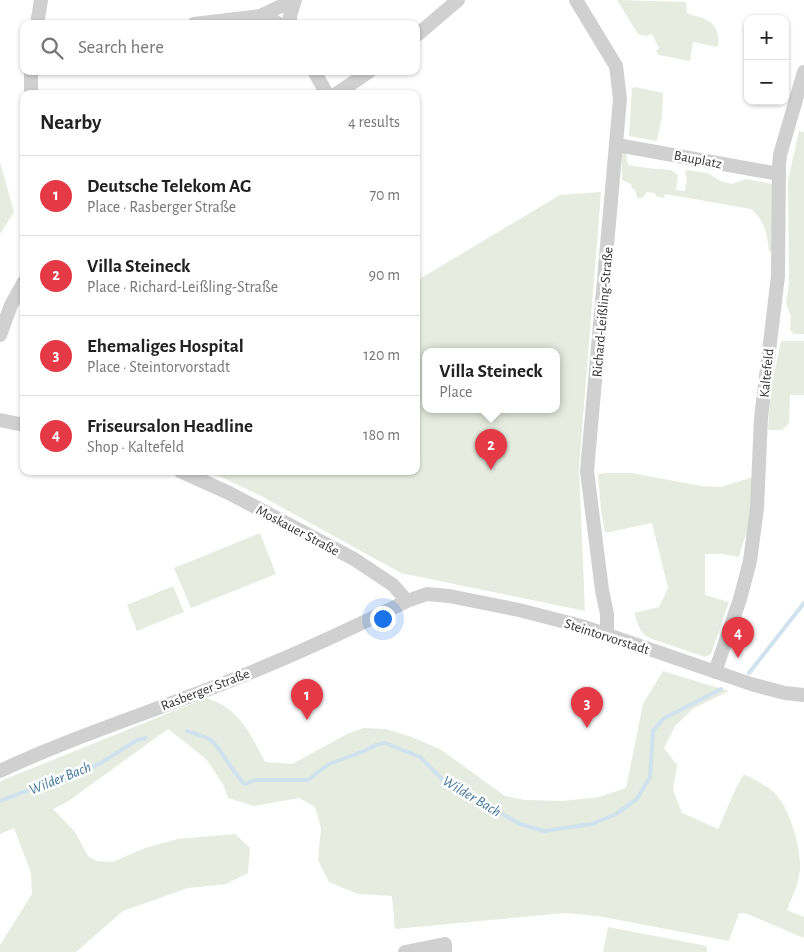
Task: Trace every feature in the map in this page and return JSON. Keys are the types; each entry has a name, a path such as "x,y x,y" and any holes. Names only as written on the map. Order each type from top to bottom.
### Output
{"street":[{"path":"38,20 40,0"},
{"path":"227,20 260,16 295,0"},
{"path":"290,20 295,0"},
{"path":"420,33 458,0"},
{"name":"Richard-Leißling-Straße","path":"576,0 616,66 620,99 587,471 602,590 607,614 607,635"},
{"path":"260,16 270,20"},
{"name":"Kaltefeld","path":"718,673 750,561 757,508 761,418 778,276 780,155 804,72"},
{"path":"31,75 31,90"},
{"path":"316,75 325,90"},
{"path":"342,90 364,75"},
{"name":"Bauplatz","path":"617,145 779,174"},
{"path":"0,335 11,305 20,289"},
{"path":"0,420 20,423"},
{"name":"Moskauer Straße","path":"189,475 228,493 354,559 393,585 407,601"},
{"name":"Steintorvorstadt","path":"407,601 427,594 449,596 519,610 577,625 751,684 785,693 804,695"},
{"name":"Rasberger Straße","path":"0,770 53,747 276,662 407,601"},
{"path":"405,952 445,948"}],"shaded area":[{"path":"617,0 686,2 687,13 703,18 714,26 718,33 718,47 693,42 690,61 659,55 656,51 659,48 652,34 646,36 638,34"},
{"path":"632,88 663,93 662,116 657,141 629,136"},
{"path":"799,131 804,132 804,334 794,334 790,330 791,316 786,304 789,283 788,180"},
{"path":"626,151 628,165 671,170 678,175 676,190 685,191 687,180 685,170 708,173 720,181 732,184 746,179 772,184 773,251 769,252 764,228 759,218 751,209 665,194 664,198 656,196 655,193 647,192 643,197 637,198 635,189 632,189 631,184 622,180 622,152"},
{"path":"0,162 14,212 0,234"},
{"path":"601,192 579,468 585,611 401,573 263,497 217,475 420,475 420,279 560,195"},
{"path":"781,341 804,341 804,395 790,395 789,423 782,430 768,430 771,388"},
{"path":"632,473 701,486 721,487 750,478 754,479 752,514 739,557 705,554 705,595 729,602 711,654 705,657 652,639 644,635 640,629 634,613 659,607 668,588 652,523 605,533 598,474"},
{"path":"260,533 276,574 191,608 174,568"},
{"path":"173,586 184,612 137,631 127,605"},
{"path":"663,671 729,691 694,708 675,726 664,748 677,765 673,790 682,813 718,829 744,774 764,785 778,796 789,816 795,834 800,861 795,890 787,910 804,917 804,938 745,913 739,913 729,941 598,916 565,913 395,929 392,896 358,894 329,882 318,860 321,828 315,807 299,798 254,806 228,798 223,784 206,759 168,729 67,802 53,809 75,832 88,856 97,861 112,862 145,848 178,839 235,834 250,848 248,873 226,884 188,888 123,911 76,952 0,952 0,945 32,894 31,873 14,828 0,834 0,782 3,780 206,698 227,708 243,723 265,762 292,764 349,733 364,728 385,729 409,736 440,749 505,796 525,800 563,801 599,797 626,788 643,704"},
{"path":"608,927 702,945 707,947 707,952 603,952"}],"waterway":[{"name":"Wilder Bach","path":"749,673 804,603"},
{"name":"Wilder Bach","path":"187,731 213,742 245,784 255,780 308,780 329,764 385,743 420,757 442,779 520,824 544,831 592,824 616,814 637,799 650,777 653,731 663,719 721,689"},
{"name":"Wilder Bach","path":"0,801 68,778 101,763 137,740 146,738"}],"place":[{"name":"Villa Steineck","path":"491,470"},
{"name":"Friseursalon Headline","path":"738,658"},
{"name":"Deutsche Telekom AG","path":"307,720"},
{"name":"Ehemaliges Hospital","path":"587,728"}]}
